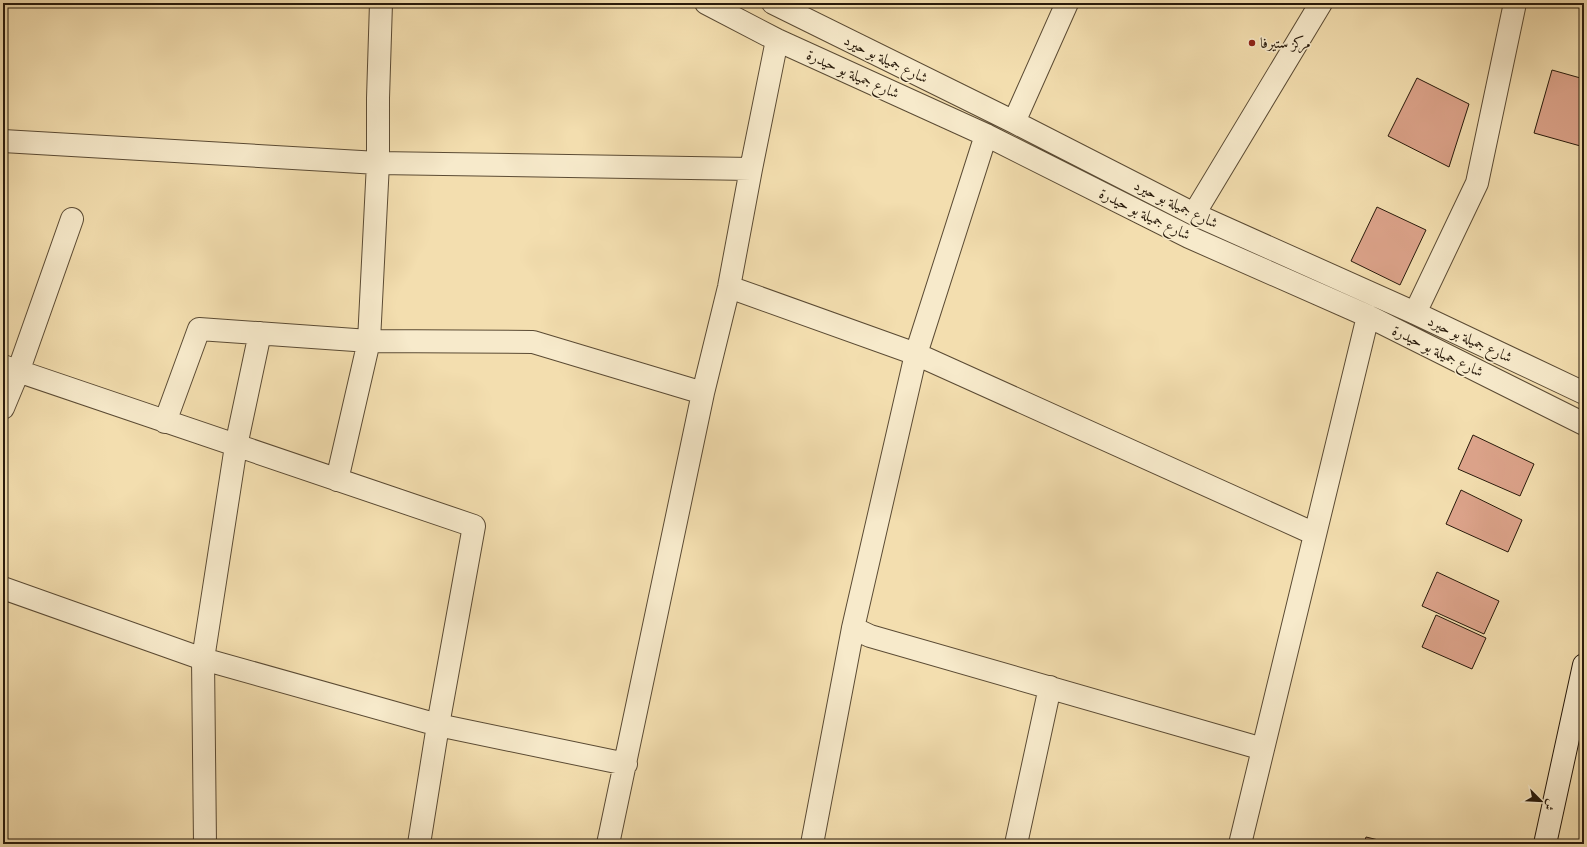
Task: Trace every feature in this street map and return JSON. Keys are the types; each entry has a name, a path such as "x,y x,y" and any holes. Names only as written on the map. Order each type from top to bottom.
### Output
{"street":[{"path":"337,480 369,342 378,163 378,98 381,3"},
{"name":"شارع جميلة بو حيدرة","path":"706,3 777,40 986,135 1189,237 1368,316 1584,424"},
{"name":"شارع جميلة بو حيرد","path":"773,3 1014,122 1194,214 1415,312 1584,393"},
{"path":"1014,122 1067,3"},
{"path":"1194,214 1320,3"},
{"path":"1415,312 1477,183 1515,3"},
{"path":"608,844 703,393 729,287 777,40"},
{"path":"812,844 853,628 916,354 986,135"},
{"path":"3,141 378,163 751,169"},
{"path":"3,408 11,369 72,219"},
{"path":"729,287 916,354 1315,534"},
{"path":"1240,844 1368,316"},
{"path":"165,422 199,329 369,342 533,342 703,393"},
{"path":"205,844 203,659 236,446 260,333"},
{"path":"11,369 474,526 438,725 419,844"},
{"path":"3,588 203,659 438,725 626,764"},
{"path":"853,628 870,636 1263,749"},
{"path":"1544,844 1584,665"},
{"path":"1016,844 1050,688"}],"building":[{"path":"1552,70 1584,79 1584,147 1534,133"},
{"path":"1417,78 1469,104 1449,167 1388,136"},
{"path":"1377,207 1426,230 1400,285 1351,261"},
{"path":"1473,435 1534,464 1520,496 1458,469"},
{"path":"1461,490 1522,520 1508,552 1446,524"},
{"path":"1437,572 1499,601 1484,634 1422,606"},
{"path":"1436,615 1486,638 1472,669 1422,647"},
{"path":"1366,837 1395,844 1364,844"}],"place":[{"name":"مركز ستيرفا","path":"1252,43"}]}
